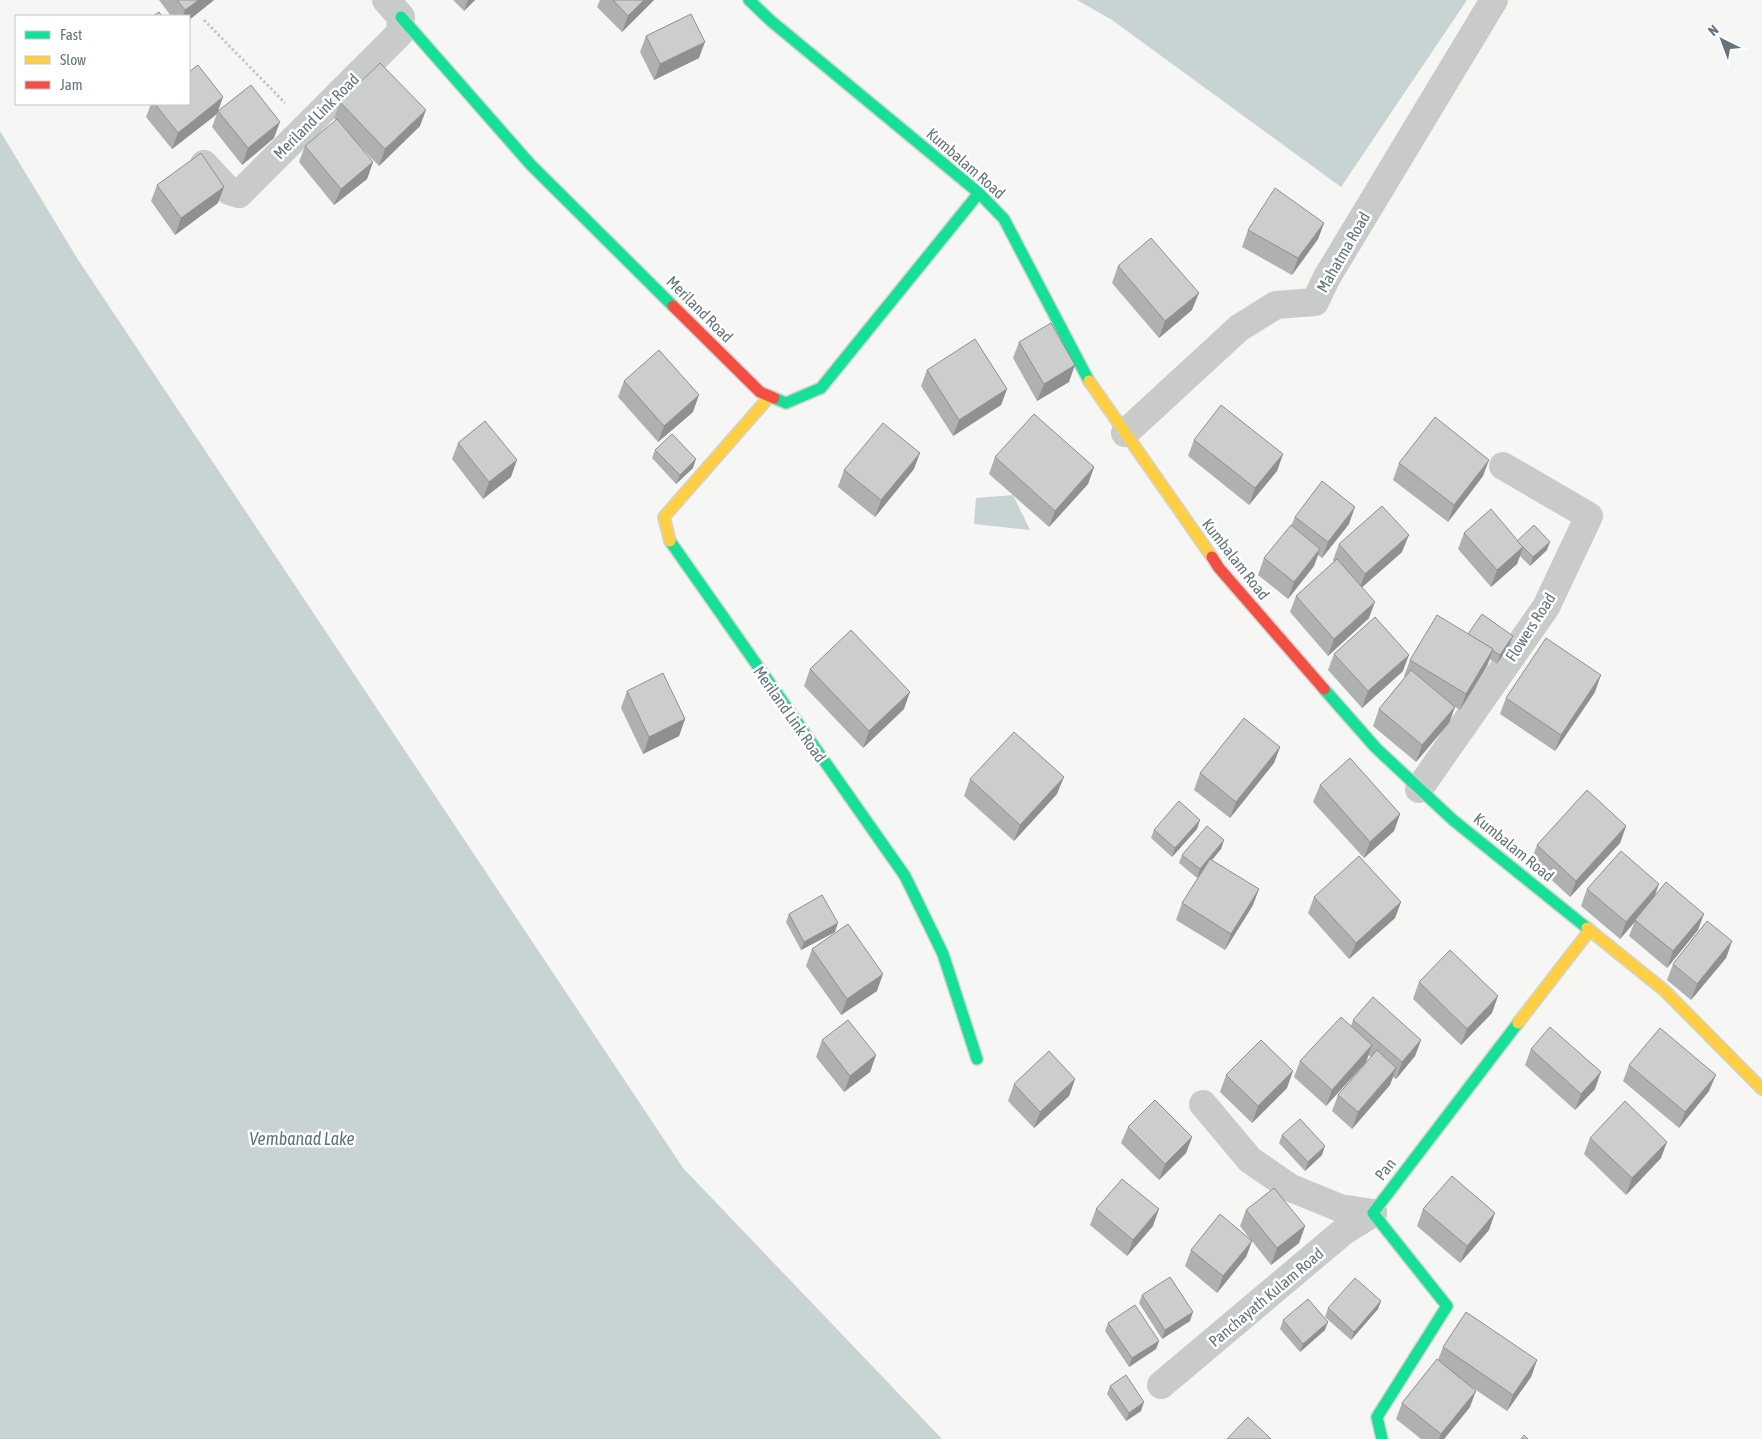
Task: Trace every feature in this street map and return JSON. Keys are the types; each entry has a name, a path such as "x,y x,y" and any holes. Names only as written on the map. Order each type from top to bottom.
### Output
{"street":[{"name":"Kumbalam Road","path":"749,0 771,21 978,193 1004,219 1093,389 1218,568 1376,748 1453,820 1665,991 1762,1089"},
{"name":"Mahatma Road","path":"1125,433 1238,328 1276,305 1315,302 1327,277 1494,0"},
{"name":"Meriland Road","path":"393,9 531,165 760,392 786,403 821,388 978,193"},
{"name":"Meriland Link Road","path":"204,164 229,191 239,194 400,33 393,9"},
{"name":"Meriland Link Road","path":"770,396 664,517 668,539 905,876 943,954 977,1060"},
{"name":"Flowers Road","path":"1420,789 1546,607 1589,516 1503,466"},
{"name":"Pan","path":"1373,1214 1392,1185 1590,930"},
{"path":"1203,1104 1250,1160 1292,1188 1340,1208 1373,1214 1447,1306 1377,1417 1382,1439"},
{"name":"Panchayath Kulam Road","path":"1162,1385 1344,1231 1373,1214"}],"path":[{"path":"204,20 307,124"}],"water":[{"path":"1077,0 1467,0 1341,187 1112,20"},
{"name":"Vembanad Lake","path":"0,131 77,258 683,1168 942,1439 0,1439"},
{"path":"1013,495 1030,530 974,524 976,498"}],"building":[{"path":"177,0 199,0 185,10"},
{"path":"613,0 644,0 628,16"},
{"path":"691,14 705,42 660,64 646,36"},
{"path":"380,63 426,110 385,149 340,102"},
{"path":"198,65 223,97 178,133 156,105 190,105 190,71"},
{"path":"251,85 280,122 248,148 218,111"},
{"path":"337,119 373,162 341,189 305,146"},
{"path":"201,153 224,187 181,218 157,185"},
{"path":"1275,188 1324,223 1298,258 1248,230"},
{"path":"1151,238 1199,293 1165,321 1118,266"},
{"path":"1051,323 1075,365 1044,384 1019,342"},
{"path":"975,339 1007,389 959,420 927,370"},
{"path":"659,350 699,395 664,426 624,381"},
{"path":"1221,405 1283,454 1255,488 1194,440"},
{"path":"1034,414 1094,467 1055,511 995,457"},
{"path":"1435,417 1489,460 1454,505 1399,463"},
{"path":"485,421 517,460 489,482 458,443"},
{"path":"883,423 920,453 881,500 844,470"},
{"path":"672,434 696,459 680,475 655,450"},
{"path":"1322,481 1355,507 1328,542 1295,517"},
{"path":"1382,506 1409,535 1365,574 1339,544"},
{"path":"1491,509 1523,547 1497,570 1464,533"},
{"path":"1291,525 1320,549 1294,582 1264,558"},
{"path":"1534,525 1550,542 1533,557 1517,541"},
{"path":"1337,559 1375,602 1334,639 1296,596"},
{"path":"1482,614 1513,636 1500,655 1468,634"},
{"path":"1437,615 1493,649 1466,694 1410,660"},
{"path":"1375,617 1409,655 1368,691 1334,654"},
{"path":"851,630 910,692 869,731 810,669"},
{"path":"1546,638 1601,675 1561,735 1506,698"},
{"path":"1411,670 1455,707 1422,745 1379,709"},
{"path":"663,673 685,719 649,737 627,691"},
{"path":"1244,718 1280,747 1236,802 1200,773"},
{"path":"1014,732 1064,777 1020,825 970,779"},
{"path":"1350,758 1400,814 1370,842 1320,785"},
{"path":"1587,790 1626,826 1576,881 1537,845"},
{"path":"1179,801 1200,820 1175,848 1154,830"},
{"path":"1207,826 1224,840 1200,869 1182,855"},
{"path":"1621,851 1659,884 1626,922 1587,889"},
{"path":"1359,856 1401,902 1356,943 1314,897"},
{"path":"1210,859 1259,889 1231,934 1182,903"},
{"path":"1666,882 1704,914 1673,951 1635,920"},
{"path":"822,895 838,923 804,942 789,914"},
{"path":"1707,921 1732,941 1697,984 1673,964"},
{"path":"848,924 883,974 847,999 812,949"},
{"path":"1450,950 1498,996 1467,1029 1419,982"},
{"path":"1373,997 1421,1040 1402,1062 1353,1020"},
{"path":"1341,1017 1372,1045 1332,1090 1300,1061"},
{"path":"848,1020 876,1055 850,1076 822,1040"},
{"path":"1550,1027 1601,1072 1581,1094 1531,1049"},
{"path":"1660,1028 1716,1075 1685,1112 1629,1065"},
{"path":"1261,1040 1293,1071 1258,1106 1226,1075"},
{"path":"1377,1050 1396,1068 1358,1112 1338,1095"},
{"path":"1049,1051 1075,1079 1040,1112 1014,1084"},
{"path":"1155,1100 1192,1137 1165,1164 1128,1127"},
{"path":"1625,1101 1667,1142 1632,1178 1590,1138"},
{"path":"1300,1119 1325,1146 1308,1162 1282,1135"},
{"path":"1452,1176 1495,1213 1467,1246 1423,1209"},
{"path":"1122,1179 1159,1209 1133,1240 1096,1209"},
{"path":"1274,1188 1305,1226 1277,1248 1246,1210"},
{"path":"1220,1214 1252,1241 1223,1276 1191,1250"},
{"path":"1170,1277 1193,1312 1165,1330 1142,1295"},
{"path":"1355,1278 1381,1301 1354,1332 1328,1308"},
{"path":"1308,1299 1328,1322 1303,1344 1283,1320"},
{"path":"1135,1305 1159,1341 1132,1358 1108,1323"},
{"path":"1466,1312 1537,1360 1513,1395 1443,1347"},
{"path":"1437,1359 1476,1391 1441,1434 1402,1403"},
{"path":"1126,1375 1144,1402 1129,1413 1110,1386"},
{"path":"1248,1417 1271,1439 1227,1439"}],"traffic: fast":[{"path":"749,0 771,21 979,193 1004,219 1089,381"},
{"path":"401,17 531,165 673,306"},
{"path":"774,398 786,403 821,388 979,193"},
{"path":"670,541 905,876 943,954 977,1059"},
{"path":"1324,689 1376,748 1453,820 1587,928"},
{"path":"1382,1439 1377,1417 1447,1306 1373,1213 1518,1023"}],"traffic: slow":[{"path":"1089,381 1212,557"},
{"path":"670,541 664,517 770,396"},
{"path":"1587,928 1665,991 1762,1089"},
{"path":"1518,1023 1590,930"}],"traffic: jam":[{"path":"673,306 760,392 774,398"},
{"path":"1212,557 1219,568 1324,689"}]}
